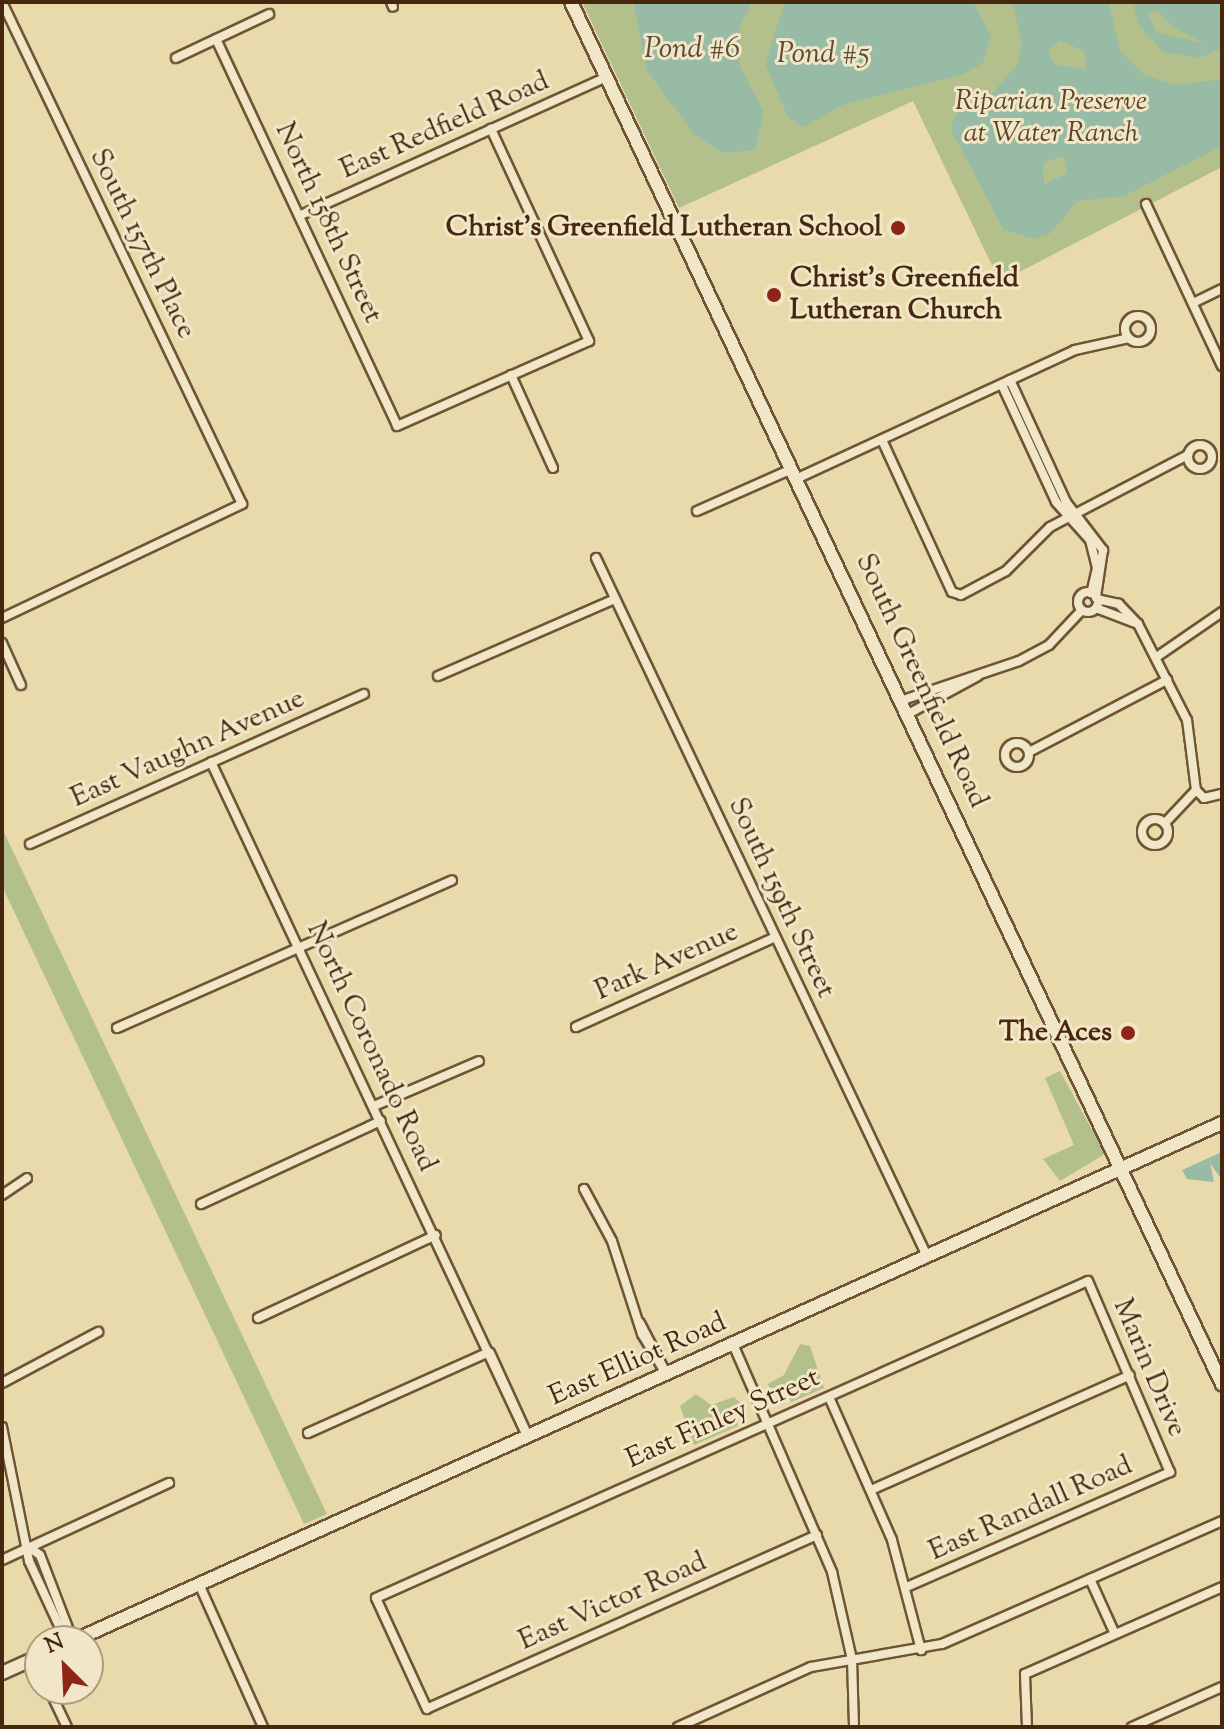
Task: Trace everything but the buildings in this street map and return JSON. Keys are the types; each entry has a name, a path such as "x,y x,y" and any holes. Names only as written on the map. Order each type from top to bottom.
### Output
{"main road":[{"name":"South Greenfield Road","path":"571,2 1125,1167 1222,1384"},
{"name":"East Elliot Road","path":"104,1627 1222,1123"},
{"path":"2,1673 24,1666"}],"street":[{"name":"South 157th Place","path":"2,2 242,504 2,618"},
{"path":"176,58 269,14"},
{"name":"North 158th Street","path":"216,39 301,215 397,426 511,375"},
{"name":"East Redfield Road","path":"301,215 607,77"},
{"path":"491,129 589,341 511,375 553,468"},
{"path":"1146,204 1222,366"},
{"path":"1193,303 1222,289"},
{"path":"697,511 882,440 1075,350 1129,338"},
{"path":"1006,382 1033,442 1094,555 1095,599"},
{"path":"882,440 952,592 961,595 985,586 1073,516 1188,455"},
{"name":"South 159th Street","path":"596,558 927,1256"},
{"path":"1082,610 1080,598 1095,599 1138,624 1158,656 1187,720 1196,790 1204,798 1222,794"},
{"path":"438,676 615,599"},
{"path":"910,713 978,676 1049,645 1095,599"},
{"path":"1158,656 1222,612"},
{"path":"2,643 21,685"},
{"path":"903,700 941,684 978,676"},
{"path":"1029,752 1167,680"},
{"path":"941,684 946,695"},
{"name":"East Vaughn Avenue","path":"30,844 364,694"},
{"name":"North Coronado Road","path":"211,762 436,1235 527,1436"},
{"path":"1165,823 1196,790"},
{"path":"117,1028 452,880"},
{"name":"Park Avenue","path":"576,1027 775,937"},
{"path":"374,1106 479,1061"},
{"path":"201,1204 381,1121"},
{"path":"2,1195 27,1178"},
{"path":"584,1189 612,1241 640,1322 666,1374"},
{"path":"258,1318 436,1235"},
{"name":"Marin Drive","path":"1088,1281 1170,1472"},
{"name":"East Finley Street","path":"427,1709 376,1598 1088,1281"},
{"path":"2,1383 98,1332"},
{"path":"733,1344 817,1535 852,1659 854,1727"},
{"path":"308,1433 489,1352"},
{"path":"871,1490 1130,1375"},
{"path":"829,1397 871,1490 909,1586 921,1650"},
{"path":"2,1427 14,1505 59,1625"},
{"name":"East Randall Road","path":"909,1586 1170,1472"},
{"path":"2,1560 169,1483"},
{"path":"678,1727 811,1667 921,1650 1222,1521"},
{"name":"East Victor Road","path":"427,1709 817,1535"},
{"path":"1090,1579 1115,1634"},
{"path":"199,1584 263,1727"},
{"path":"1027,1727 1025,1674 1222,1587"},
{"path":"1132,1727 1222,1687"},
{"path":"57,1705 67,1727"}],"green space":[{"name":"Riparian Preserve at Water Ranch","path":"582,2 1222,2 1222,167 1000,282 913,101 679,208"},
{"path":"2,828 327,1514 304,1524 2,886"},
{"path":"1060,1071 1105,1154 1060,1181 1043,1159 1074,1145 1045,1078"},
{"path":"800,1344 810,1346 824,1388 791,1402 784,1389 772,1394 768,1384 784,1375"},
{"path":"696,1394 711,1405 734,1397 745,1407 736,1413 738,1426 694,1445 680,1406"}],"water":[{"name":"Pond #6","path":"633,2 752,2 740,27 740,66 764,112 755,150 723,153 694,134 647,71"},
{"name":"Pond #5","path":"785,2 973,2 991,36 983,63 964,74 843,105 804,127 788,118 765,63"},
{"path":"1012,2 1109,2 1120,50 1144,75 1175,85 1222,79 1222,146 1124,196 1077,201 1051,233 1034,239 1004,230 950,128 956,114 991,95 1018,63 1022,42","holes":["1060,40 1085,52 1085,70 1054,64 1048,50","1063,156 1068,173 1044,184 1043,163"]},
{"path":"1132,2 1222,2 1222,48 1200,58 1163,52 1140,26","holes":["1157,11 1173,27 1205,44 1156,32 1148,13"]},
{"path":"1222,1152 1222,1180 1210,1163 1214,1182 1187,1179 1182,1170"}],"place":[{"name":"Christ's Greenfield Lutheran School","path":"898,228"},
{"name":"Christ's Greenfield Lutheran Church","path":"774,295"},
{"name":"The Aces","path":"1128,1033"}]}
